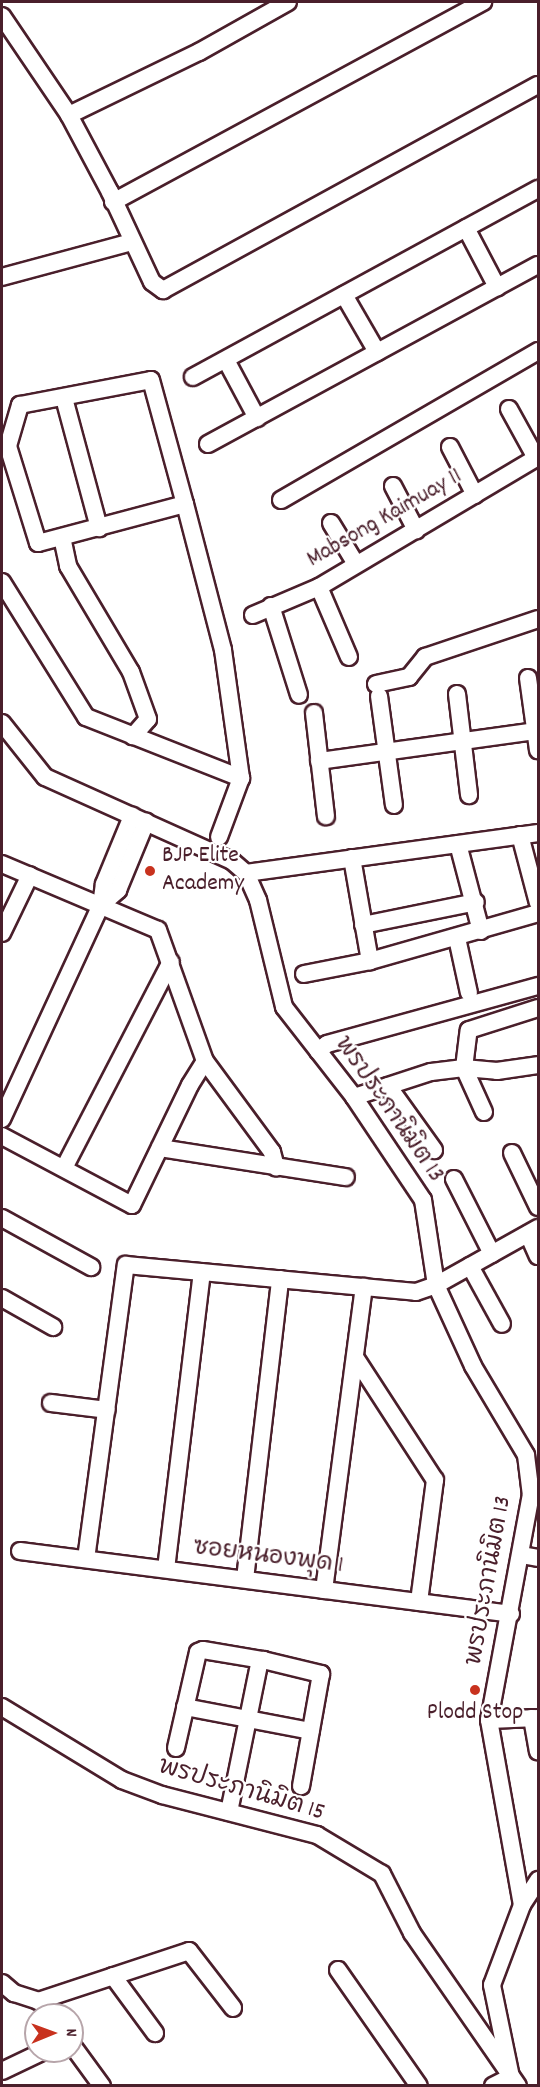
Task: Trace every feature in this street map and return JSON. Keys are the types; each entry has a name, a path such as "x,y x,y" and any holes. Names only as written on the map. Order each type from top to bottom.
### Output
{"street":[{"path":"69,115 199,52 288,2"},
{"path":"113,201 483,2"},
{"path":"2,16 69,115 152,282 163,290 538,85"},
{"path":"193,378 538,189"},
{"path":"466,228 497,287"},
{"path":"2,276 36,270 132,242"},
{"path":"208,444 538,265"},
{"path":"344,295 377,352"},
{"path":"281,500 538,351"},
{"path":"226,360 256,418"},
{"path":"185,504 38,543 5,446 20,405 151,380 185,504 223,650 241,778 219,837"},
{"path":"64,398 99,528"},
{"path":"509,409 537,458"},
{"path":"450,447 475,495"},
{"name":"Mabsong Kaimuay 11","path":"253,615 319,587 537,458"},
{"path":"393,486 416,530"},
{"path":"331,523 356,564"},
{"path":"62,537 68,566 131,672 148,719 133,736"},
{"path":"2,582 86,717 241,778"},
{"path":"319,587 349,657"},
{"path":"271,606 299,695"},
{"path":"394,806 378,690 409,677 425,657 538,619"},
{"path":"528,678 536,720 538,750"},
{"path":"458,694 469,795"},
{"path":"314,713 326,816"},
{"path":"319,761 463,741 536,720"},
{"path":"2,723 45,777 232,861 246,873 538,833"},
{"path":"2,1119 101,905 118,890 139,819"},
{"path":"520,835 538,903"},
{"path":"458,844 476,902 482,931"},
{"path":"352,858 370,961"},
{"path":"2,864 158,930 205,1061 272,1152 276,1167"},
{"name":"พรประภานิมิต 13","path":"246,873 258,900 284,1007 354,1097 423,1200 436,1285 472,1366 526,1455 531,1494 511,1614 489,1720 522,1905"},
{"path":"2,933 30,876"},
{"path":"363,925 476,902"},
{"path":"304,974 370,961 482,931 538,913"},
{"path":"457,938 469,993"},
{"path":"64,1168 171,962"},
{"path":"318,1051 327,1044 538,986"},
{"path":"484,1112 464,1068 469,1030 538,1008"},
{"path":"2,1136 132,1205 190,1085 205,1061"},
{"path":"354,1097 431,1072 464,1068 497,1071 538,1065"},
{"path":"388,1086 434,1150"},
{"path":"160,1148 346,1177"},
{"path":"512,1153 538,1208"},
{"path":"454,1179 492,1254"},
{"path":"2,1218 91,1267"},
{"path":"86,1559 126,1265 416,1292 436,1285 533,1231 538,1256"},
{"path":"470,1266 502,1324"},
{"path":"166,1569 202,1272"},
{"path":"245,1580 280,1279"},
{"path":"324,1590 364,1287"},
{"path":"2,1298 53,1327"},
{"path":"355,1357 435,1480 419,1602"},
{"path":"51,1403 107,1410"},
{"name":"ซอยหนองพุด 1","path":"20,1551 511,1614"},
{"path":"521,1555 538,1558"},
{"path":"176,1748 197,1653 201,1650 320,1672 321,1679 301,1786"},
{"path":"229,1812 259,1664 263,1660"},
{"path":"185,1707 311,1731"},
{"name":"พรประภานิมิต 15","path":"2,1709 122,1779 162,1795 317,1835 382,1874 412,1933 514,2081"},
{"path":"489,1720 535,1718 538,1751"},
{"path":"494,2085 514,2081 492,1985 522,1905 538,1880"},
{"path":"2,1983 14,1993 38,2001 189,1951 233,2008"},
{"path":"338,1970 419,2085"},
{"path":"113,1976 155,2033"},
{"path":"2,2071 24,2061"},
{"path":"84,2061 102,2085"}],"place":[{"name":"BJP Elite Academy","path":"150,871"},
{"name":"Plodd Stop","path":"475,1690"}]}
